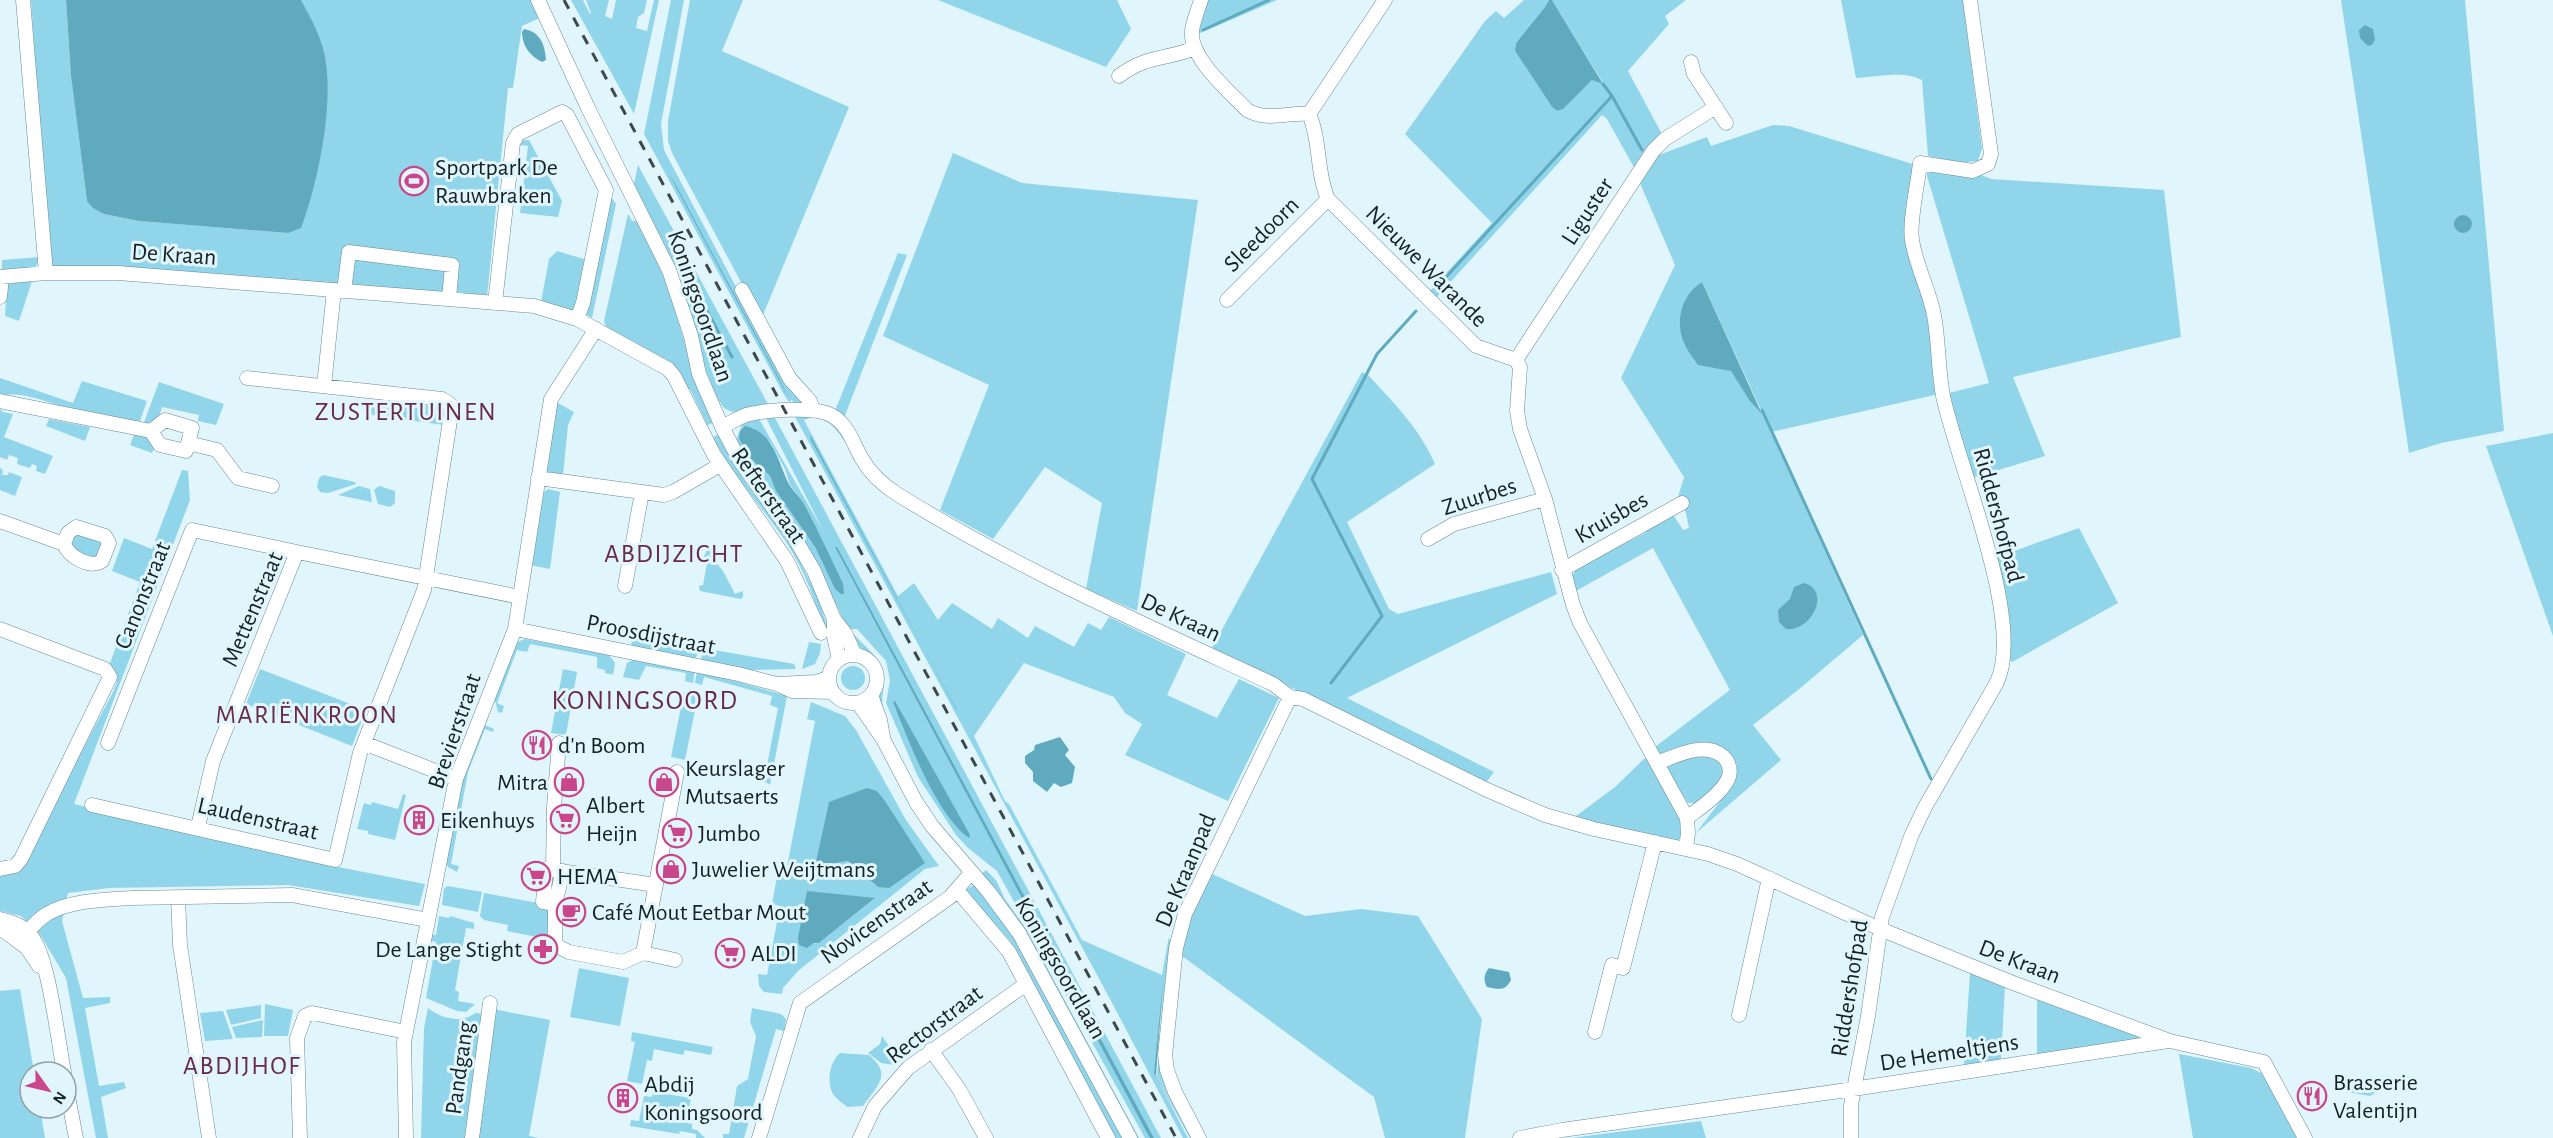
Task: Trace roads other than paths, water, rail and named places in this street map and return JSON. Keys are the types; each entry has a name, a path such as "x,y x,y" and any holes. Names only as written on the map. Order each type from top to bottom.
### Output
{"street":[{"path":"23,0 46,273"},
{"name":"Koningsoordlaan","path":"538,0 669,270 691,336 699,374 722,427 740,461 794,537 814,571 834,619 845,633 855,655"},
{"path":"1201,0 1192,33 1195,48 1203,63 1247,110 1265,117 1309,114"},
{"path":"1309,114 1385,0"},
{"name":"Riddershofpad","path":"1851,1138 1851,1105 1856,1088 1882,917 1912,834 1939,780 2002,674 2005,656 2004,630 1993,569 1943,395 1933,312 1911,237 1920,163 1973,171 1988,165 1991,154 1970,0"},
{"path":"1119,76 1146,60 1181,54 1195,48"},
{"path":"1691,62 1694,74 1726,123"},
{"name":"Liguster","path":"1516,360 1653,152 1665,140 1716,107"},
{"path":"495,303 513,143 518,134 562,112 567,115 606,190 583,303 577,319"},
{"path":"1309,114 1314,125 1322,183 1328,200"},
{"name":"Nieuwe Warande","path":"1328,200 1476,346 1516,360"},
{"name":"Sleedoorn","path":"1227,300 1328,200"},
{"path":"247,378 324,386 339,290 349,252 452,265 449,299"},
{"name":"De Kraan","path":"1,277 46,273 117,273 534,306 577,319 596,329 668,369 678,384"},
{"path":"0,297 1,277"},
{"path":"742,290 790,379 810,401 813,410"},
{"name":"Brevierstraat","path":"406,1138 406,1032 456,779 515,629 551,399 596,329"},
{"path":"1516,360 1520,367 1521,379 1517,411 1520,429 1545,499 1562,570 1580,623 1687,818 1686,848"},
{"name":"Refterstraat","path":"678,384 720,465 788,561 821,633"},
{"name":"Laudenstraat","path":"92,805 198,827 335,860 364,743 424,590 451,414 450,404 442,399 324,386"},
{"path":"0,401 151,431 160,445 186,452 192,428 165,420 151,431"},
{"name":"De Kraan","path":"722,427 746,415 760,412 813,410 831,414 847,429 862,460 882,484 895,493 1039,573 1273,684 1290,697 1303,699 1485,789 1545,815 1593,829 1686,848 1737,864 1880,929 2013,983 2170,1041 2264,1062 2305,1138"},
{"path":"188,443 218,450 238,478 272,486"},
{"path":"538,478 664,495 720,465"},
{"path":"625,586 642,492"},
{"name":"Zuurbes","path":"1428,539 1454,524 1545,499"},
{"name":"Kruisbes","path":"1562,570 1682,502"},
{"path":"0,521 64,544"},
{"name":"Canonstraat","path":"108,743 192,530 297,552"},
{"name":"Mettenstraat","path":"198,827 213,761 297,552 520,597"},
{"name":"Koningsoordlaan","path":"834,619 834,636 839,660"},
{"path":"0,629 105,669 110,677 131,685"},
{"name":"Proosdijstraat","path":"515,629 697,665 777,684 816,682 831,685"},
{"path":"855,655 864,657 876,670 876,688 871,695 858,703 848,703 839,699 831,685 832,668 839,660 855,655"},
{"path":"0,868 15,866 21,859 108,686 110,677"},
{"name":"Koningsoordlaan","path":"871,695 880,720 883,739"},
{"name":"De Kraanpad","path":"1199,1138 1180,1103 1167,1070 1166,1040 1176,948 1185,914 1290,697"},
{"name":"Koningsoordlaan","path":"858,703 883,739 916,802 932,826 1019,933 1130,1138"},
{"path":"364,743 456,779"},
{"path":"559,743 554,807 558,871 555,945 569,952 623,962 643,953 675,960"},
{"path":"1657,763 1685,751 1710,750 1724,758 1729,764 1730,772 1727,781 1687,818"},
{"path":"643,953 677,772"},
{"path":"1595,1032 1612,965 1623,968 1655,842"},
{"path":"558,871 656,885"},
{"name":"Novicenstraat","path":"759,1138 800,1003 950,897 971,873"},
{"path":"1739,1015 1769,878"},
{"name":"Koningsoordlaan","path":"957,890 1000,939 1108,1138"},
{"path":"24,937 46,914 60,908 107,900 178,897 292,895 428,920"},
{"path":"178,897 180,945 209,1138"},
{"path":"0,919 21,926 24,937 45,974 62,1060"},
{"path":"0,928 24,937"},
{"name":"Rectorstraat","path":"860,1138 869,1117 889,1087 908,1068 1026,984"},
{"name":"Pandgang","path":"472,1138 490,1003"},
{"path":"300,1138 297,1038 305,1016 312,1013 406,1032"},
{"name":"De Hemeltjens","path":"1520,1138 2170,1041"},
{"path":"931,1050 959,1089 986,1138"},
{"path":"73,1120 76,1138"}],"waterway":[{"path":"1203,30 1269,0"},
{"path":"1436,288 1612,96 1603,84"},
{"path":"1612,96 1642,150"},
{"path":"685,270 732,357"},
{"path":"1331,683 1382,616 1312,479 1377,354 1416,311"},
{"path":"1762,410 1931,779"}],"railway":[{"path":"564,0 1176,1138"}],"place":[{"name":"Sportpark De Rauwbraken","path":"414,181"},
{"name":"d'n Boom","path":"537,745"},
{"name":"Mitra","path":"569,782"},
{"name":"Keurslager Mutsaerts","path":"664,782"},
{"name":"Albert Heijn","path":"565,819"},
{"name":"Eikenhuys","path":"419,820"},
{"name":"Jumbo","path":"677,833"},
{"name":"Juwelier Weijtmans","path":"671,869"},
{"name":"HEMA","path":"536,876"},
{"name":"Café Mout Eetbar Mout","path":"571,912"},
{"name":"De Lange Stight","path":"543,949"},
{"name":"ALDI","path":"730,953"},
{"name":"Brasserie Valentijn","path":"2312,1096"},
{"name":"Abdij Koningsoord","path":"623,1098"}],"district":[{"name":"ZUSTERTUINEN","path":"406,411"},
{"name":"ABDIJZICHT","path":"674,553"},
{"name":"KONINGSOORD","path":"645,700"},
{"name":"MARIËNKROON","path":"307,714"},
{"name":"ABDIJHOF","path":"242,1065"}]}
